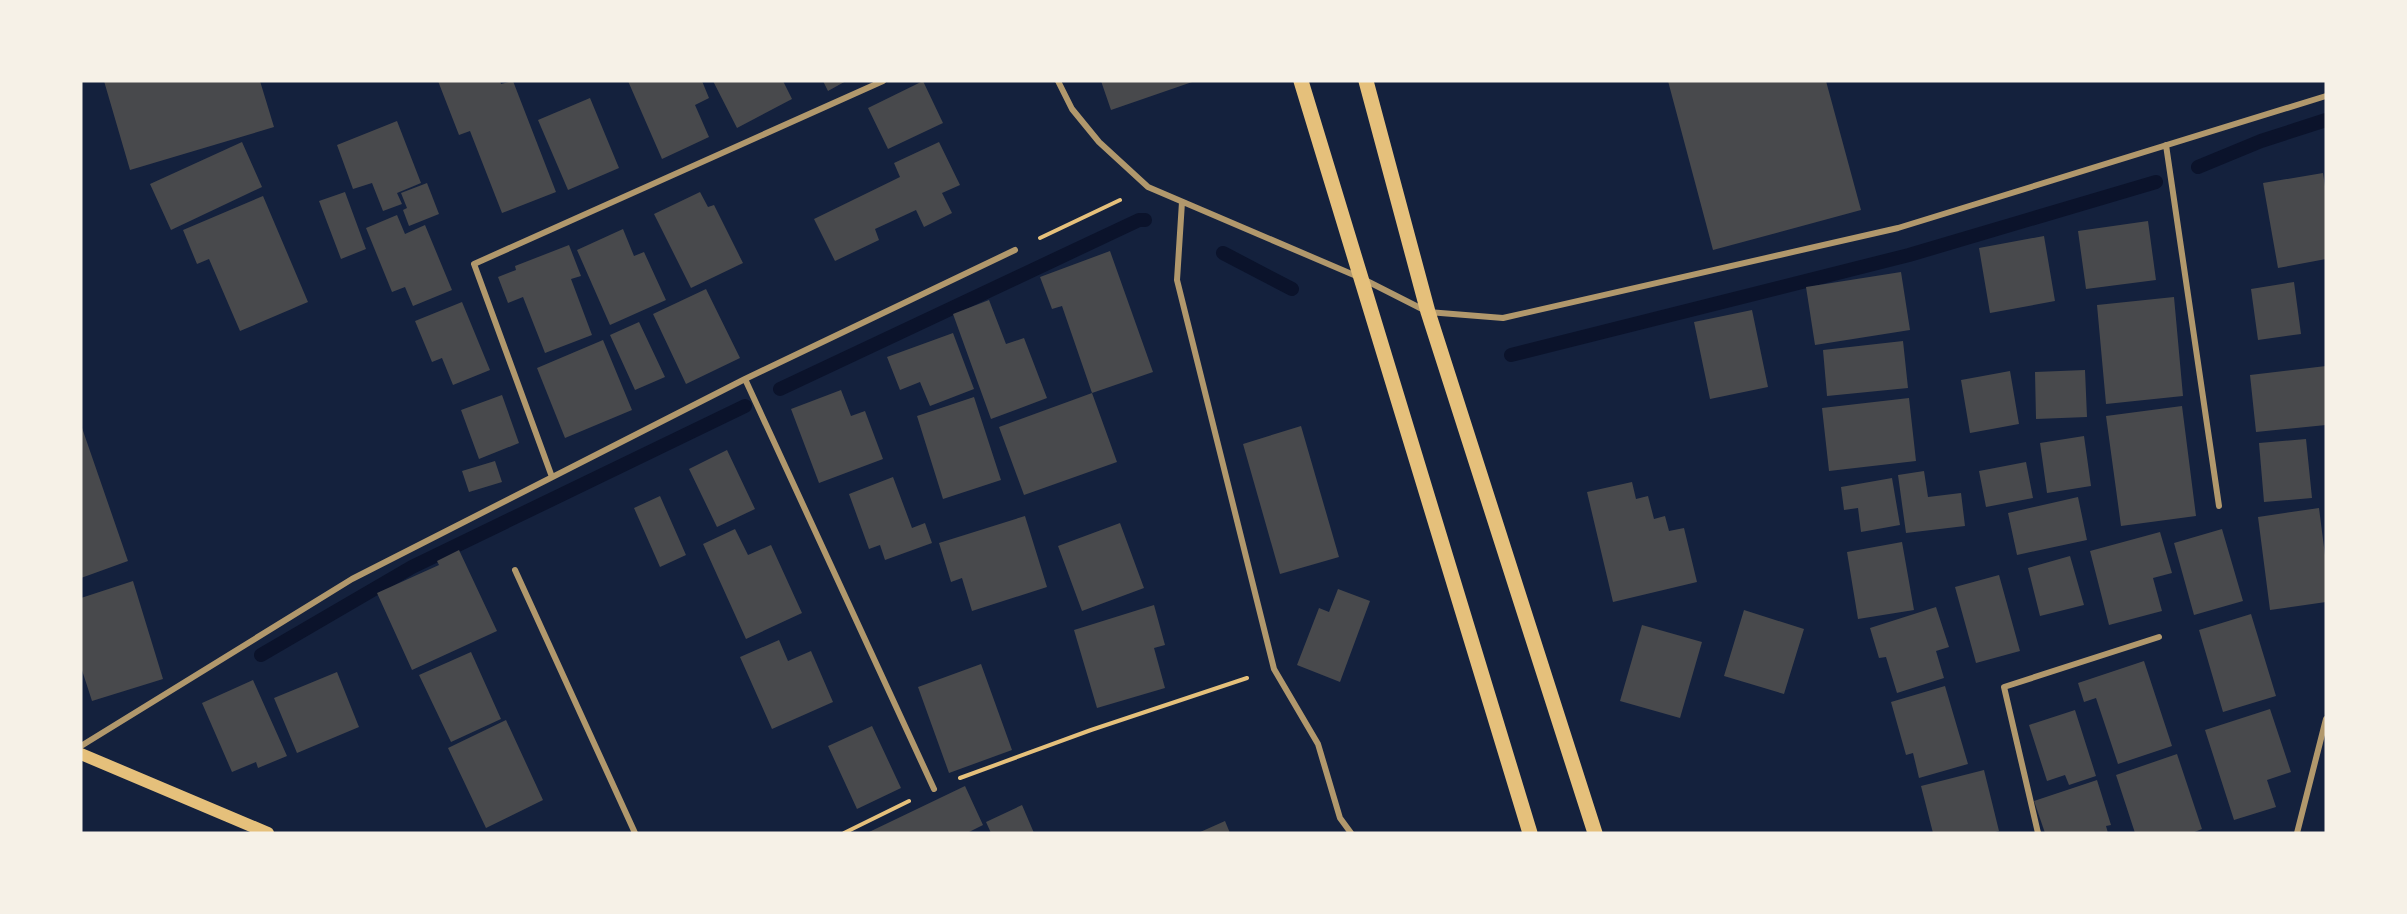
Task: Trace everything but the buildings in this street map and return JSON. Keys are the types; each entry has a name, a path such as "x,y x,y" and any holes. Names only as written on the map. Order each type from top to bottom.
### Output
{"main road":[{"path":"1300,81 1530,833"},
{"path":"1366,81 1428,312 1594,833"},
{"path":"81,754 268,833"}],"street":[{"path":"552,477 474,264 883,81"},
{"path":"1058,81 1072,109 1099,142 1148,187 1361,278 1428,312 1503,318 1898,228 2326,96"},
{"path":"2166,145 2219,506"},
{"path":"1182,202 1177,280 1274,669 1318,744 1340,818 1351,833"},
{"path":"81,746 352,579 745,379 1015,250"},
{"path":"745,379 934,789"},
{"path":"514,570 634,833"},
{"path":"2038,833 2004,687 2159,637"},
{"path":"2297,833 2326,719"}],"path":[{"path":"1015,250 1148,187"},
{"path":"844,833 934,789 1091,730 1274,669"}],"waterway":[{"path":"2198,167 2261,141 2326,120"},
{"path":"1511,355 1909,255 2156,182"},
{"path":"780,389 1139,220 1145,220"},
{"path":"1223,253 1292,289"},
{"path":"261,655 412,567 745,406"}]}
